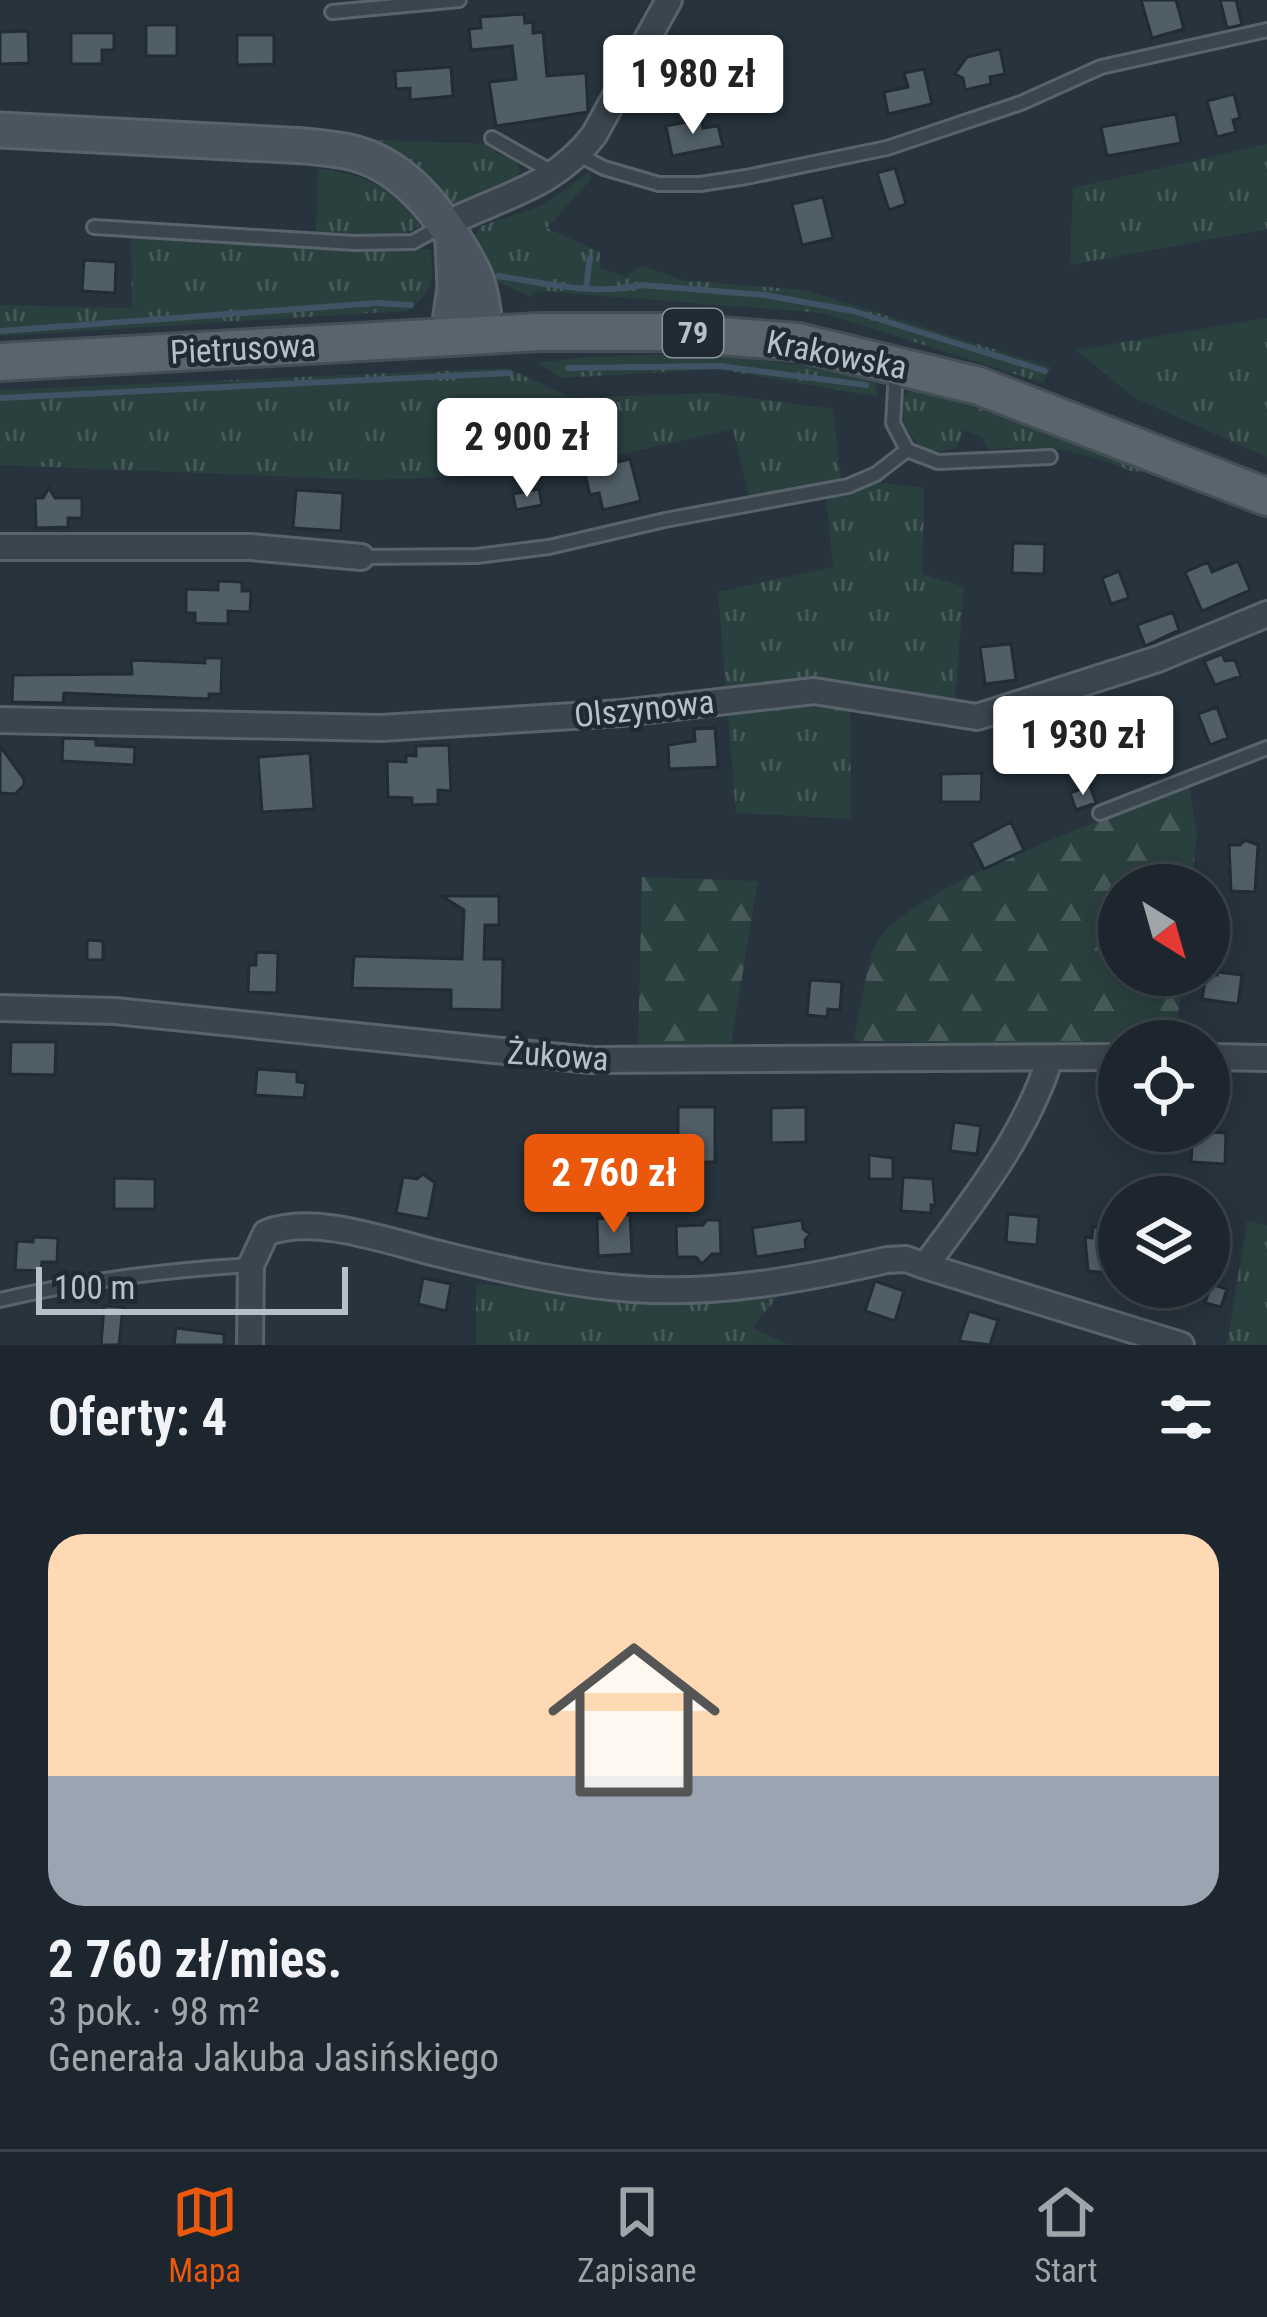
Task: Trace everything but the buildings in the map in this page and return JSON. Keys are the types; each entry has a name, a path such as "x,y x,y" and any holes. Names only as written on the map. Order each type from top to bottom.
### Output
{"main road":[{"name":"Krakowska","path":"487,335 667,332 798,342 898,363 1063,416 1267,497"},
{"name":"Pietrusowa","path":"0,362 487,335"}],"street":[{"path":"448,233 558,175 579,155 595,135 669,0"},
{"path":"0,130 240,140 353,152 384,164 413,184 448,233 478,286 487,335"},
{"path":"448,233 454,287 448,336"},
{"path":"0,547 250,547 361,556"},
{"name":"Olszynowa","path":"0,720 381,728 622,713 814,691 977,717 1158,659 1267,614"},
{"name":"Żukowa","path":"0,1008 115,1011 590,1060 1098,1058"},
{"path":"1230,1057 1267,1058"},
{"path":"925,1266 978,1196 1041,1086 1050,1058"},
{"path":"250,1345 250,1265 266,1233 288,1224 367,1235 447,1256 635,1289 740,1287 906,1259 1181,1345"}],"lane":[{"path":"332,12 458,0"},
{"path":"579,155 604,168 659,184 746,177 887,148 1021,103 1101,67 1267,30"},
{"path":"492,139 558,175"},
{"path":"94,227 355,243 413,242 448,233"},
{"path":"898,363 893,423 908,450 938,462 1050,458"},
{"path":"361,556 477,556 549,548 685,515 848,486 876,474 908,450"},
{"path":"1100,813 1267,748"},
{"path":"0,1300 159,1270 250,1265"}],"green space":[{"path":"354,139 488,144 498,154 514,158 520,170 515,182 458,205 449,204"},
{"path":"1267,144 1267,229 1070,265 1073,188"},
{"path":"318,169 347,173 376,185 402,202 419,226 383,237 316,232"},
{"path":"588,173 592,178 547,228 600,252 600,268 626,277 642,265 681,280 805,290 1051,367 1043,383 823,313 538,291 531,297 496,281 475,235 481,226 543,205"},
{"path":"131,223 318,247 430,249 432,277 422,298 406,311 0,336 0,305 132,308"},
{"path":"1267,318 1267,457 1135,398 1076,350"},
{"path":"700,353 859,372 875,380 878,397 717,369 561,378 537,363"},
{"path":"507,368 572,398 713,393 833,409 841,478 924,488 923,574 964,587 953,723 850,708 851,819 736,813 718,592 833,567 826,495 746,510 748,492 733,429 538,473 372,480 0,465 0,390"},
{"path":"920,388 1150,468 1136,473 1064,450 988,449 982,437 963,430 958,446 926,449 906,427 900,405 905,394"},
{"path":"1189,786 1197,832 1194,864 1098,864 1098,996 1181,996 1177,1020 1098,1020 1098,1046 853,1041 873,951 896,921 972,876"},
{"path":"642,877 758,881 731,1044 638,1045"},
{"path":"1247,1221 1267,1225 1267,1345 1227,1345"},
{"path":"476,1284 653,1300 783,1290 752,1328 790,1345 476,1345"}],"waterway":[{"path":"586,288 590,258"},
{"path":"498,276 587,289 641,285 765,295 853,311 1045,371"},
{"path":"0,331 377,303 411,305"},
{"path":"568,368 720,366 866,385"},
{"path":"0,398 510,373"}]}
